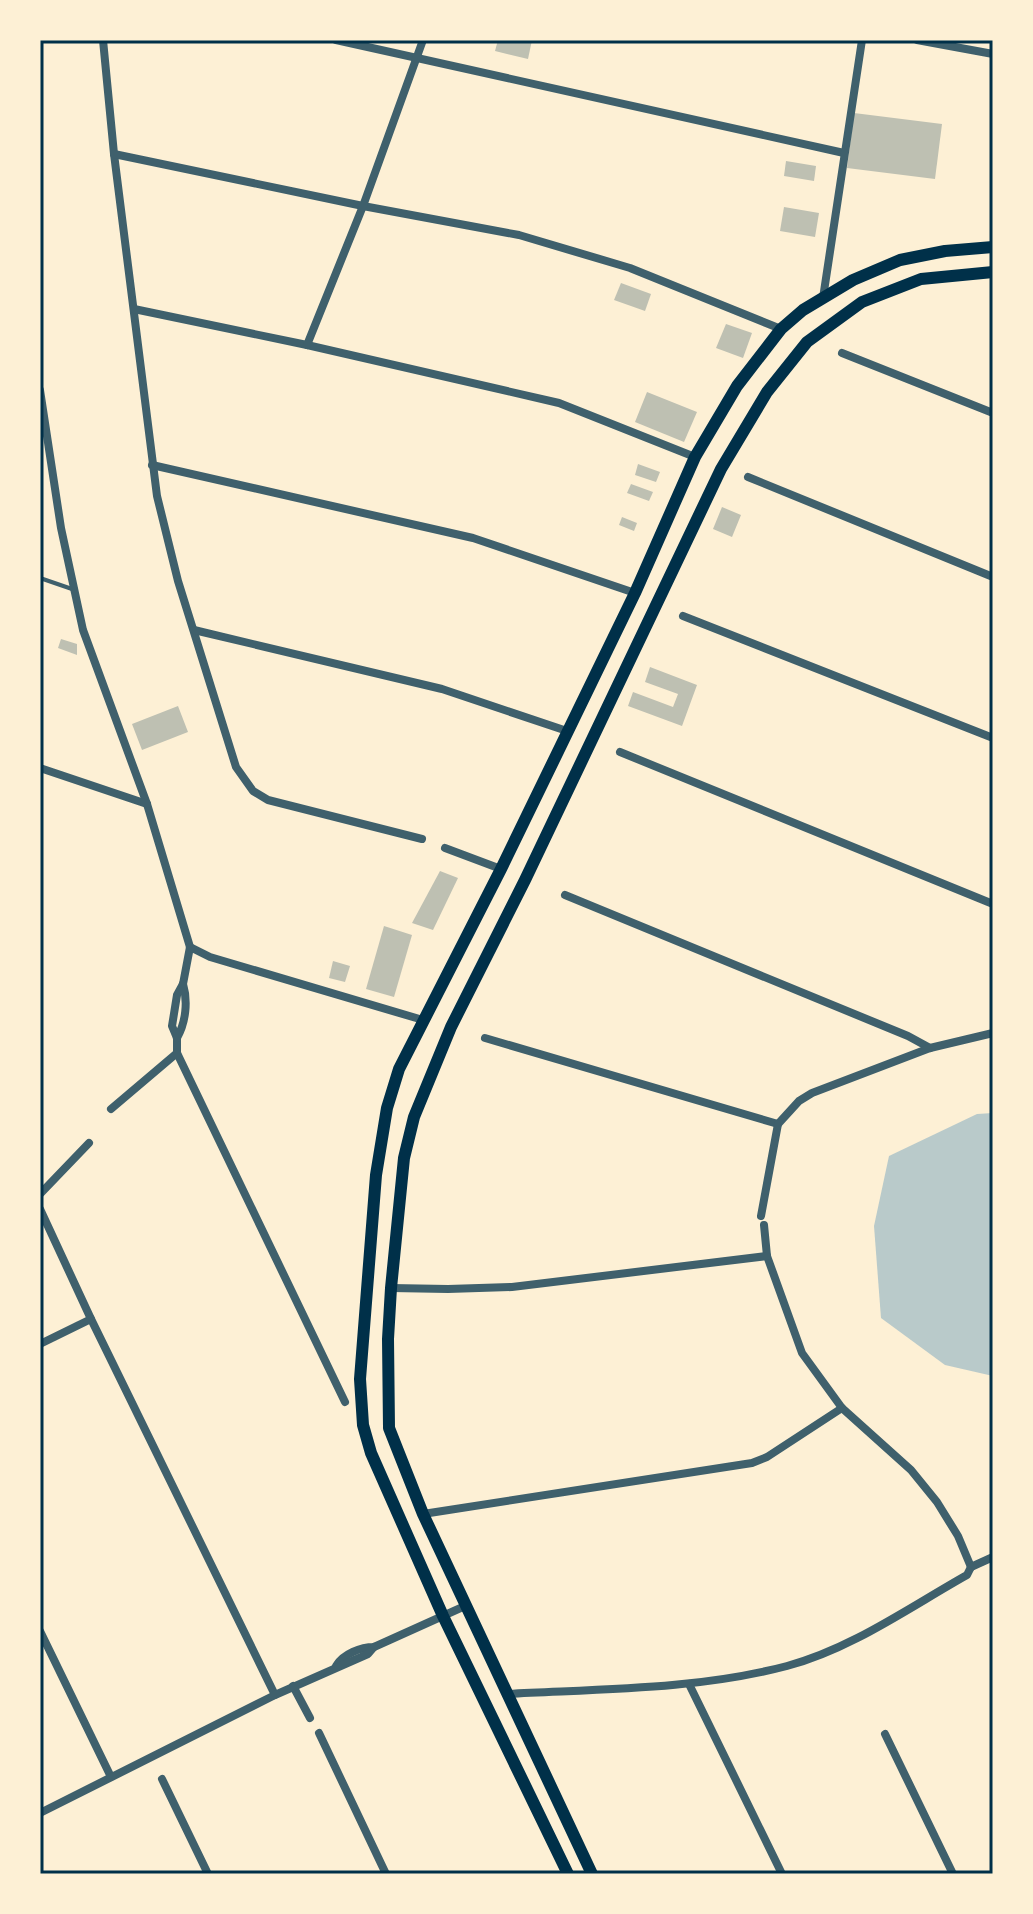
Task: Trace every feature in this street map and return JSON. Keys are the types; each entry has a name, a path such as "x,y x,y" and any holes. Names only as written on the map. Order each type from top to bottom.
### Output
{"main road":[{"path":"568,1874 443,1616 371,1453 363,1425 360,1379 376,1175 387,1108 399,1069 501,869 635,593 695,457 737,386 781,329 803,310 853,280 900,260 945,251 993,247"},
{"path":"592,1874 423,1514 389,1428 391,1288 404,1158 414,1117 451,1027 525,880 721,469 767,392 807,342 862,302 921,279 993,272"}],"street":[{"path":"103,40 152,465 167,540 236,767 253,791 268,800 422,839"},
{"path":"336,40 844,153"},
{"path":"307,345 363,206 423,40"},
{"path":"823,298 862,40"},
{"path":"917,40 993,54"},
{"path":"114,154 519,235 630,268 781,329"},
{"path":"134,309 559,403 695,457"},
{"path":"842,353 993,413"},
{"path":"40,390 61,528 83,630 147,804 190,947 172,1026 177,1038 177,1053 345,1402"},
{"path":"152,465 473,538 635,593"},
{"path":"748,477 993,577"},
{"path":"683,616 993,738"},
{"path":"194,630 442,689 567,731"},
{"path":"620,752 993,904"},
{"path":"40,768 147,804"},
{"path":"445,848 501,869"},
{"path":"565,895 908,1036 930,1048"},
{"path":"190,947 210,957 423,1020"},
{"path":"971,1567 958,1536 937,1502 911,1470 842,1408 802,1353 767,1256 762,1220 778,1124 799,1101 812,1093 930,1048 993,1033"},
{"path":"485,1038 778,1124"},
{"path":"111,1109 177,1053"},
{"path":"40,1194 89,1143"},
{"path":"40,1209 275,1695"},
{"path":"391,1288 512,1287 767,1256"},
{"path":"40,1344 91,1319"},
{"path":"423,1514 744,1465 767,1457 842,1408"},
{"path":"506,1694 689,1684 787,1666 844,1643 967,1575 971,1567 993,1557"},
{"path":"40,1813 336,1666 340,1660 365,1647 374,1647 465,1606"},
{"path":"40,1631 111,1777"},
{"path":"689,1684 782,1874"},
{"path":"293,1686 310,1718"},
{"path":"319,1733 386,1874"},
{"path":"885,1734 953,1874"},
{"path":"162,1779 208,1874"}],"lane":[{"path":"40,578 75,589"}],"shaded area":[{"path":"993,1113 993,1376 945,1365 881,1318 874,1226 889,1156 977,1114"}],"building":[{"path":"498,40 532,40 528,59 495,51"},
{"path":"854,113 942,124 935,179 847,168"},
{"path":"786,161 816,166 814,181 784,176"},
{"path":"784,207 819,213 815,237 780,231"},
{"path":"621,283 651,294 645,311 614,300"},
{"path":"726,324 752,333 743,358 716,348"},
{"path":"647,392 697,412 684,442 635,422"},
{"path":"638,464 660,472 656,482 635,475"},
{"path":"631,484 653,492 649,501 627,493"},
{"path":"722,507 741,515 732,537 713,529"},
{"path":"622,517 637,523 634,531 619,525"},
{"path":"61,639 77,644 77,655 58,648"},
{"path":"650,667 697,685 682,726 628,706 633,692 673,707 678,694 645,682"},
{"path":"178,706 188,732 142,750 132,724"},
{"path":"440,871 458,878 433,930 412,923"},
{"path":"384,926 412,935 394,997 366,989"},
{"path":"333,961 350,966 345,982 329,978"}]}
